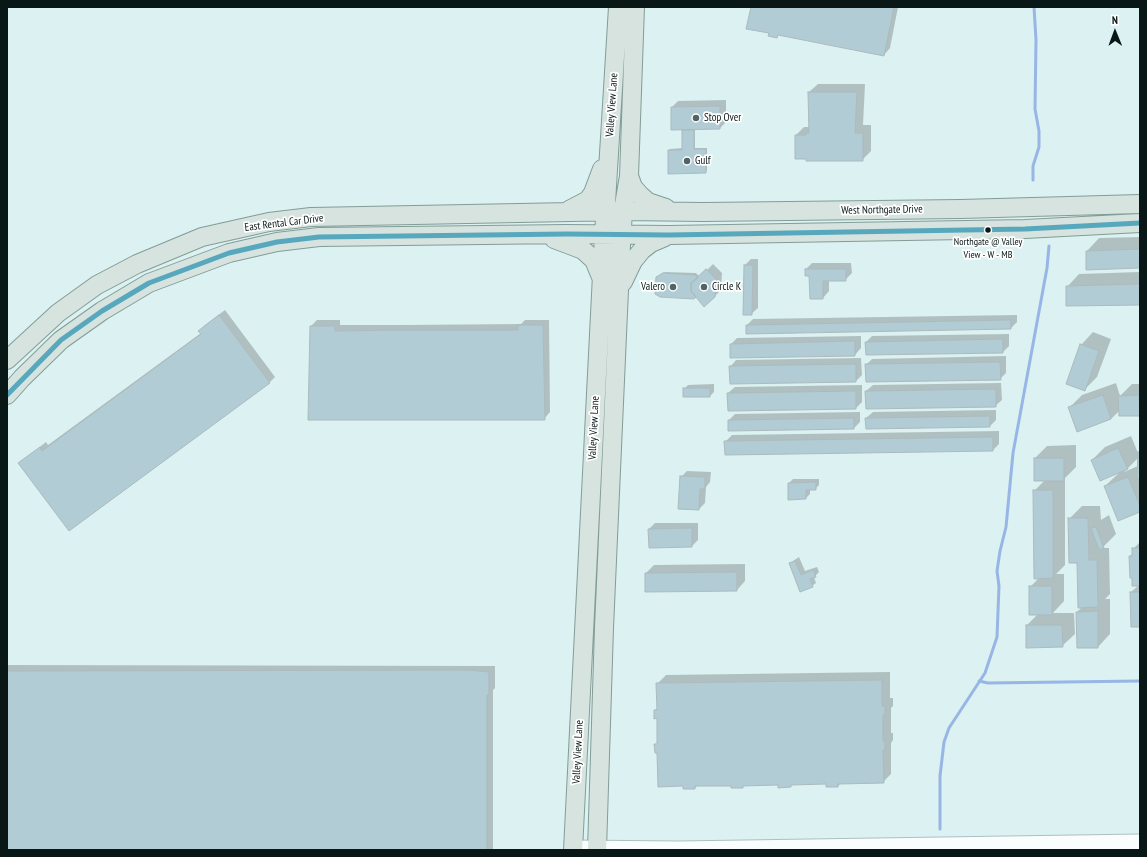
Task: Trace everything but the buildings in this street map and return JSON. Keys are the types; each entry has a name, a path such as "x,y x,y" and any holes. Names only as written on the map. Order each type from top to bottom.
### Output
{"main road":[{"name":"Valley View Lane","path":"597,850 604,628 622,235 614,211 609,147 618,7"},
{"name":"Valley View Lane","path":"573,849 604,235 629,176 635,7"},
{"path":"565,212 588,200 593,194 609,147"},
{"path":"629,176 633,187 648,202 659,207 703,212"},
{"name":"West Northgate Drive","path":"614,211 703,212 915,210 1140,204"},
{"path":"915,210 915,231"},
{"name":"East Rental Car Drive","path":"7,360 58,313 97,285 137,264 202,238 269,222 311,217 614,211"},
{"path":"269,222 271,243"},
{"name":"West Northgate Drive","path":"604,235 915,231 1094,226 1140,223"},
{"path":"540,235 583,250 594,260 602,279"},
{"name":"East Rental Car Drive","path":"7,395 22,378 61,340 102,312 149,283 229,253 271,243 319,237 604,235"},
{"path":"620,288 633,261 642,250 651,243 669,235"}],"street":[{"path":"573,849 597,850 1140,842"}],"waterway":[{"path":"1033,180 1033,166 1039,147 1039,131 1035,109 1036,40 1034,7"},
{"path":"940,829 940,776 944,742 949,728 985,673 997,637 999,586 997,571 1006,527 1013,453 1047,268 1049,246"},
{"path":"979,681 988,683 1140,681"}],"transit line":[{"path":"7,395 61,340 102,311 149,283 229,253 277,242 319,237 567,234 669,235 1025,229 1140,223"}],"place":[{"name":"Stop Over","path":"696,118"},
{"name":"Gulf","path":"687,161"},
{"name":"Northgate @ Valley View - W - MB","path":"988,230"},
{"name":"Valero","path":"673,287"},
{"name":"Circle K","path":"704,287"}]}
